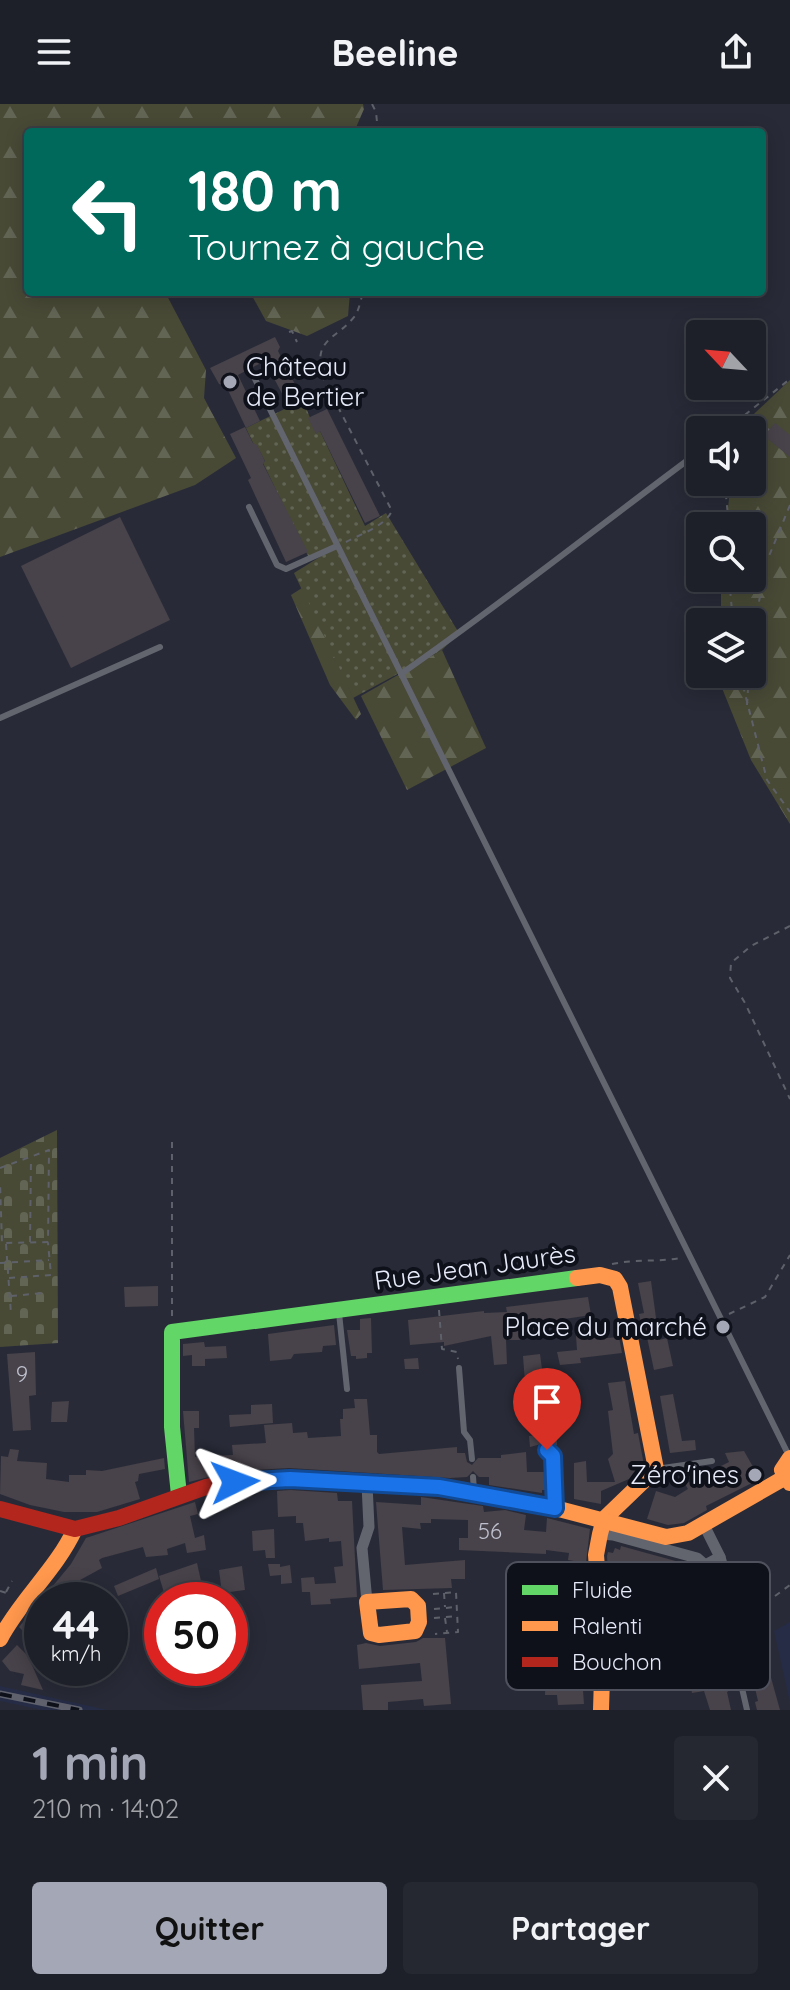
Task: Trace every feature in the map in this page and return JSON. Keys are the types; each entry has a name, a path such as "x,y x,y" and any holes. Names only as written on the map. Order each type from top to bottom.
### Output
{"street":[{"name":"Rue Jean Jaurès","path":"172,1332 600,1275 615,1279 620,1287 656,1469"},
{"path":"172,1332 172,1427 179,1495"},
{"path":"0,1509 75,1529 119,1518 206,1487 249,1481 290,1479 439,1487 473,1485 555,1508 602,1527 666,1537 688,1533 753,1494 787,1480 783,1466 790,1458"},
{"path":"597,1562 602,1527 656,1469"},
{"path":"367,1484 369,1527 362,1548 367,1602"},
{"path":"704,1525 721,1562"},
{"path":"602,1527 613,1535 697,1558 702,1562"},
{"path":"0,1639 22,1602 65,1551 75,1529"},
{"path":"711,1562 720,1557"},
{"path":"601,1710 602,1690"}],"lane":[{"path":"254,377 790,1458"},
{"path":"401,674 686,461"},
{"path":"249,507 277,565 286,569 337,546"},
{"path":"0,718 160,647"},
{"path":"339,1310 347,1389"},
{"path":"459,1368 464,1432 470,1440 472,1459"},
{"path":"541,1450 551,1452 553,1456 555,1508"},
{"path":"656,1469 712,1461"},
{"path":"743,1690 747,1710"}],"path":[{"path":"372,104 378,128"},
{"path":"337,546 382,523 391,516 392,511 323,378 319,363 325,341 356,315 362,296"},
{"path":"289,332 292,331 297,342"},
{"path":"742,416 790,379"},
{"path":"746,413 769,430"},
{"path":"758,608 767,561 790,505"},
{"path":"743,688 767,780 790,812"},
{"path":"747,710 748,688"},
{"path":"790,926 751,946 731,963 730,978 790,1099"},
{"path":"172,1138 172,1332"},
{"path":"0,1168 49,1150 48,1242 51,1275 9,1278"},
{"path":"30,1242 31,1156"},
{"path":"0,1182 2,1243 48,1242"},
{"path":"6,1243 11,1314"},
{"path":"720,1318 765,1297 790,1255"},
{"path":"600,1275 608,1264 634,1260 660,1262 689,1257"},
{"path":"0,1263 49,1260"},
{"path":"10,1297 44,1293"},
{"path":"438,1296 442,1349 457,1352 459,1368"},
{"path":"6,1593 12,1581"},
{"path":"770,1599 790,1585"},
{"path":"433,1594 456,1592 457,1607 458,1632 435,1634"},
{"path":"444,1593 445,1608"},
{"path":"434,1609 457,1607"},
{"path":"434,1618 457,1616"},
{"path":"445,1617 447,1633"}],"shaded area":[{"path":"790,1622 790,1703 774,1631"},
{"path":"0,1686 107,1710 42,1710 0,1701"}],"green space":[{"path":"0,104 363,104 364,109 356,128 24,128 24,296 167,296 206,370 204,398 236,458 195,485 0,557"},
{"path":"252,296 350,296 348,316 307,336 266,321"},
{"path":"790,380 790,824 751,760 722,688 766,688 766,608 721,608 721,592 766,592 766,512 728,512 728,496 766,496 766,416 752,416"},
{"path":"303,400 316,433 320,431 365,526 386,513 459,633 442,650 353,698 294,573 331,550 309,558 263,463 265,461 246,428"},
{"path":"302,588 361,714 356,720 330,685 291,595"},
{"path":"442,650 486,748 407,790 361,696"},
{"path":"57,1130 58,1343 0,1347 0,1158"}],"building":[{"name":"Château de Bertier","path":"275,337 280,347 278,351 303,400 289,407 265,361 238,375 260,421 246,428 226,386 219,384 210,368"},
{"path":"327,409 380,516 365,523 320,431 316,434 308,418"},
{"path":"775,423 790,435 790,457 766,438"},
{"path":"245,427 257,445 265,461 263,464 308,552 286,562 230,434"},
{"path":"120,517 170,620 71,668 21,566"},
{"path":"651,1281 659,1340 667,1338 673,1366 654,1370 639,1314 644,1313 638,1283"},
{"path":"158,1286 158,1306 125,1307 124,1287"},
{"path":"588,1297 591,1315 518,1326 520,1340 506,1340 507,1364 494,1365 491,1336 444,1346 444,1342 410,1345 408,1320 484,1311 507,1312 506,1307"},
{"path":"371,1318 372,1353 367,1353 367,1358 356,1359 356,1356 351,1356 347,1330 360,1330 360,1319"},
{"path":"334,1325 336,1345 323,1346 322,1352 294,1354 291,1359 270,1361 268,1334"},
{"path":"607,1333 607,1338 619,1337 622,1353 580,1358 581,1363 560,1365 557,1352 577,1350 576,1336"},
{"path":"204,1342 205,1347 226,1346 227,1358 205,1359 205,1366 192,1366 192,1355 183,1356 183,1344"},
{"path":"35,1352 36,1395 29,1396 31,1430 13,1431 7,1354"},
{"path":"540,1354 540,1389 551,1388 552,1405 527,1408 523,1356"},
{"path":"418,1358 419,1369 405,1369 404,1359"},
{"path":"625,1381 634,1434 638,1433 644,1465 629,1479 601,1491 601,1504 574,1499 574,1463 586,1461 587,1482 615,1482 608,1459 613,1454 608,1411 613,1410 608,1383"},
{"path":"673,1394 682,1441 695,1440 696,1450 670,1453 660,1396"},
{"path":"354,1399 367,1399 370,1435 377,1435 379,1454 457,1447 457,1453 465,1453 467,1462 472,1465 478,1458 501,1458 501,1455 526,1452 527,1472 548,1472 548,1490 542,1490 542,1493 489,1485 489,1477 479,1477 473,1471 467,1477 450,1478 289,1468 233,1471 189,1482 183,1411 199,1411 199,1428 194,1428 195,1457 233,1455 232,1445 266,1443 264,1425 292,1423 293,1433 307,1432 308,1438 341,1436 343,1409 355,1408"},
{"path":"69,1401 67,1422 51,1422 52,1402"},
{"path":"272,1404 273,1423 230,1427 229,1415 251,1414 251,1405"},
{"path":"557,1433 557,1445 530,1447 529,1436"},
{"path":"10,1449 19,1450 17,1461 47,1463 46,1479 69,1482 69,1475 86,1475 86,1470 102,1471 164,1458 165,1469 139,1474 135,1482 140,1499 97,1512 64,1512 30,1505 0,1494 1,1456 8,1457"},
{"path":"744,1451 760,1479 706,1506 707,1510 684,1523 668,1525 647,1519 656,1491 675,1497 688,1489 685,1484 729,1462 725,1453"},
{"path":"277,1491 337,1493 338,1501 352,1501 357,1597 330,1599 331,1604 311,1605 310,1592 302,1592 301,1578 314,1577 315,1584 336,1583 334,1567 343,1566 341,1541 329,1542 329,1538 305,1541 303,1523 296,1523 296,1516 278,1517"},
{"path":"421,1497 483,1506 484,1512 505,1510 526,1515 524,1530 546,1532 547,1518 590,1529 586,1562 568,1560 569,1553 546,1550 546,1554 459,1550 459,1538 468,1538 468,1520 431,1519 431,1523 420,1523 421,1529 402,1527 405,1565 465,1560 465,1579 451,1579 452,1588 383,1590 376,1502 421,1505"},
{"path":"195,1502 198,1514 190,1516 195,1538 204,1535 206,1550 187,1553 185,1543 167,1549 168,1555 146,1557 143,1547 102,1558 99,1560 102,1568 80,1580 81,1582 56,1582 86,1538"},
{"path":"274,1529 275,1558 266,1558 265,1550 253,1551 252,1531"},
{"path":"621,1546 679,1562 607,1562 608,1552 613,1553 615,1548 620,1550"},
{"path":"197,1563 201,1582 161,1582 159,1576"},
{"path":"268,1564 280,1564 280,1567 290,1565 292,1583 281,1584 281,1575 270,1576"},
{"path":"242,1566 244,1582 221,1582 219,1570"},
{"path":"156,1568 159,1579 144,1582 144,1585 128,1592 128,1582 123,1582"},
{"path":"423,1638 445,1638 451,1704 424,1706 423,1699 388,1702 388,1710 363,1710 361,1685 422,1681 420,1663 359,1669 357,1645 380,1646 416,1642"},
{"path":"17,1645 24,1652 24,1674 10,1671 2,1661"},
{"path":"770,1673 780,1710 757,1710 755,1702 758,1701 755,1690 770,1690"},
{"path":"545,1690 583,1690 584,1704 558,1705 557,1695 545,1695"},
{"path":"691,1690 730,1690 727,1692 731,1710 710,1710 704,1691 692,1693"}],"railway":[{"path":"0,1694 79,1710"}],"traffic: fast":[{"path":"179,1495 172,1427 172,1332 577,1278"}],"traffic: slow":[{"path":"577,1278 600,1275 615,1279 620,1287 656,1469 604,1519 597,1562"},
{"path":"790,1458 782,1470 790,1483"},
{"path":"444,1488 555,1508 666,1537 688,1533 784,1478"},
{"path":"0,1639 75,1529"},
{"path":"411,1599 418,1606 419,1622 415,1631 371,1633 367,1602 411,1599"},
{"path":"601,1710 602,1690"}],"traffic: jam":[{"path":"0,1509 75,1529 119,1518 206,1487 235,1482 290,1479 444,1488"}],"place":[{"name":"Château de Bertier","path":"230,382"},
{"name":"Place du marché","path":"723,1327"},
{"name":"Zéro'ines","path":"755,1475"}],"route":[{"path":"235,1482 290,1479 439,1487 555,1508 553,1456 547,1450"}]}
